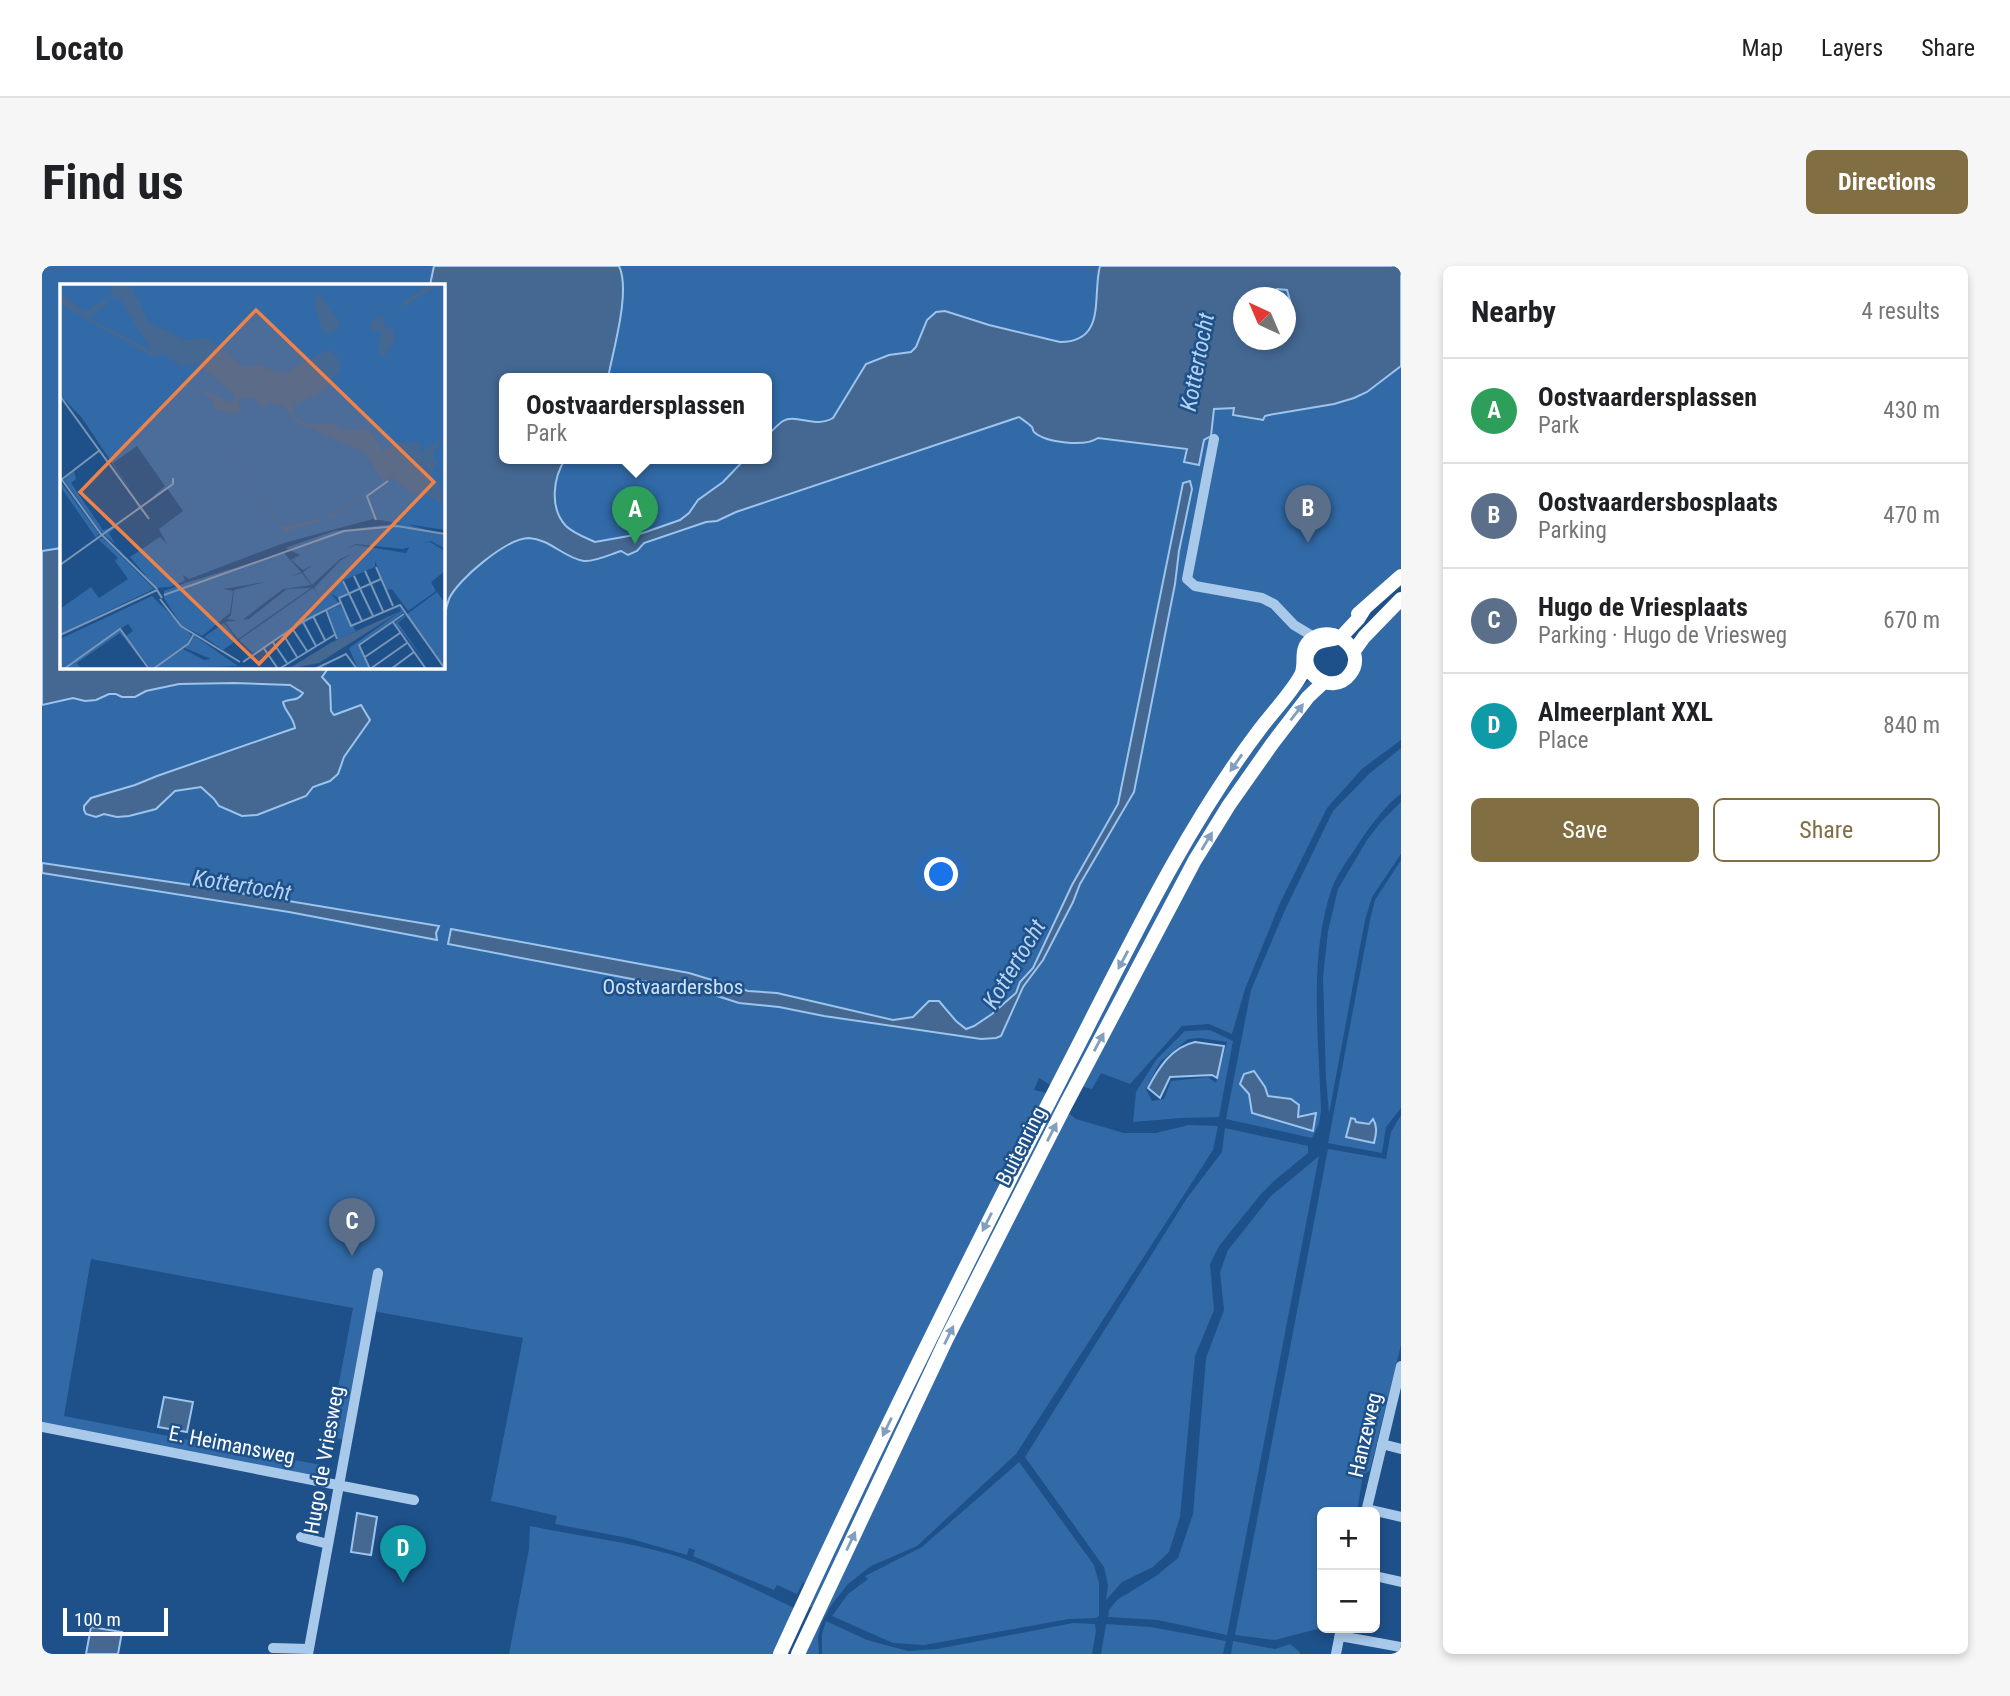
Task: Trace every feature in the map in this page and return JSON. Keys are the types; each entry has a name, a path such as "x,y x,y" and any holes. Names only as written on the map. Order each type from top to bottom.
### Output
{"highway":[{"path":"1337,636 1359,619 1365,608 1401,576"},
{"path":"1354,651 1401,598"},
{"path":"1322,635 1337,636 1354,651 1355,663 1350,674 1336,683 1324,682 1315,677 1308,653 1322,635"},
{"name":"Buitenring","path":"780,1654 939,1317 1116,972 1204,812 1246,748 1276,708 1305,677 1308,653"},
{"name":"Buitenring","path":"798,1654 947,1338 1065,1106 1195,860 1229,804 1265,754 1308,697 1324,682"}],"street":[{"path":"1214,439 1187,579 1195,586 1262,598 1275,604 1294,625 1308,653"},
{"name":"Hugo de Vriesweg","path":"308,1651 378,1273"},
{"name":"Hanzeweg","path":"1367,1507 1399,1384 1401,1366"},
{"name":"E. Heimansweg","path":"42,1427 414,1500"},
{"path":"1382,1444 1401,1449"},
{"path":"1380,1513 1401,1517"},
{"path":"301,1537 328,1544"},
{"path":"1380,1577 1401,1582"},
{"path":"1336,1654 1340,1633"},
{"path":"1344,1633 1401,1647"},
{"path":"273,1648 308,1651"}],"green space":[{"name":"Oostvaardersbos","path":"42,266 1401,266 1401,568 1339,628 1318,632 1312,630 1297,674 1234,756 1052,1086 1039,1078 1034,1090 1047,1093 805,1584 803,1582 797,1594 777,1585 774,1590 693,1556 695,1550 689,1548 687,1555 628,1538 555,1524 557,1516 491,1501 523,1338 372,1311 344,1440 329,1436 353,1308 91,1259 64,1416 331,1467 326,1480 42,1426"},
{"path":"1401,606 1401,740 1362,769 1327,808 1280,903 1245,989 1232,1034 1209,1024 1182,1026 1130,1084 1101,1073 1092,1089 1080,1086 1220,825 1318,692 1336,686 1360,647"},
{"path":"1310,679 1316,684 1231,791 813,1608 805,1605 914,1376 1190,842 1284,705"},
{"path":"1401,748 1401,794 1378,817 1337,876 1325,914 1317,970 1321,1111 1319,1124 1312,1138 1226,1119 1251,990 1285,910 1333,811 1369,774"},
{"path":"1401,802 1401,854 1372,897 1365,920 1329,1114 1323,977 1328,931 1338,889 1367,840"},
{"path":"1401,860 1401,1108 1386,1127 1382,1153 1328,1143 1375,900"},
{"path":"1210,1030 1233,1041 1219,1117 1133,1122 1136,1092 1156,1060 1185,1031","holes":["1188,1039 1227,1042 1216,1083 1208,1077 1171,1081 1164,1099 1152,1101 1146,1089 1160,1062"]},
{"path":"1067,1112 1076,1119 1124,1133 1156,1133 1189,1125 1218,1126 1213,1150 1016,1454 917,1546 871,1566 848,1584 821,1624 818,1637 819,1654 803,1654 986,1271"},
{"path":"1401,1115 1401,1345 1370,1470 1363,1475 1358,1507 1317,1507 1317,1629 1275,1640 1235,1635 1328,1149 1386,1159 1391,1132"},
{"path":"1225,1128 1308,1146 1308,1153 1261,1194 1219,1246 1210,1264 1214,1310 1195,1356 1180,1517 1169,1552 1153,1567 1122,1582 1106,1600 1108,1585 1104,1567 1025,1457 1187,1198 1222,1152"},
{"path":"1319,1156 1227,1635 1158,1620 1108,1617 1109,1610 1117,1600 1156,1576 1178,1558 1193,1514 1206,1358 1224,1310 1220,1272 1228,1250 1271,1196"},
{"path":"1019,1462 1094,1565 1099,1583 1099,1616 924,1645 893,1643 832,1616 848,1594 868,1579 865,1576 922,1547"},
{"path":"530,1526 673,1555 720,1573 796,1609 775,1654 509,1654 529,1549"},
{"path":"826,1621 867,1640 908,1651 937,1649 1073,1623 1095,1624 1096,1631 1092,1654 822,1654 822,1634"},
{"path":"1106,1624 1151,1627 1226,1641 1223,1654 1101,1654"},
{"path":"1233,1641 1275,1649 1290,1644 1300,1654 1231,1654"}],"water":[{"name":"Kottertocht","path":"434,266 619,266 623,290 622,305 609,373 499,373 499,464 563,464 556,483 557,510 569,529 595,542 640,534 680,520 698,500 723,482 740,464 772,464 772,431 776,427 788,419 819,422 833,418 866,364 889,355 911,352 916,347 927,320 936,312 945,311 1060,342 1075,340 1091,326 1095,315 1100,266 1401,266 1401,366 1367,392 1334,404 1269,415 1263,420 1233,415 1234,408 1214,409 1211,436 1204,440 1199,465 1184,462 1187,449 1098,438 1075,443 1047,439 1034,432 1032,427 1019,417 736,512 717,521 706,522 644,543 637,551 628,555 621,551 584,561 537,539 520,540 496,552 462,581 449,599 444,638 444,284 430,284"},
{"path":"1190,481 1192,489 1175,584 1134,792 1080,884 1043,960 1023,987 1001,1036 981,1039 739,1003 711,994 448,944 451,929 689,973 748,991 777,993 893,1020 913,1017 929,1001 939,1001 966,1029 974,1026 1016,993 1020,982 1033,968 1072,885 1118,804 1183,483"},
{"path":"60,548 60,668 328,668 322,677 330,686 331,711 334,715 361,705 370,720 344,757 338,774 330,781 313,787 306,796 257,815 242,816 219,806 201,787 175,791 156,809 129,816 104,814 96,817 86,814 84,806 91,798 295,728 283,702 296,699 303,693 290,685 179,684 146,691 135,697 109,694 96,700 73,698 42,705 42,551"},
{"path":"42,863 439,926 437,940 289,912 42,873"},
{"path":"1195,1042 1224,1046 1217,1078 1212,1075 1170,1077 1160,1098 1148,1088 1157,1073 1173,1053"},
{"path":"1254,1071 1268,1096 1291,1099 1299,1105 1298,1117 1316,1113 1313,1131 1252,1113 1249,1094 1240,1084 1244,1074"},
{"path":"1351,1118 1356,1122 1369,1124 1373,1119 1376,1128 1374,1143 1346,1137"},
{"path":"164,1397 193,1402 187,1432 158,1427"},
{"path":"357,1513 377,1517 371,1555 351,1552"},
{"path":"91,1627 122,1632 118,1654 86,1654"}],"place":[{"name":"Oostvaardersbosplaats","path":"1308,543"},
{"name":"Oostvaardersplassen","path":"635,544"},
{"name":"Hugo de Vriesplaats","path":"352,1256"},
{"name":"Almeerplant XXL","path":"403,1583"}]}
